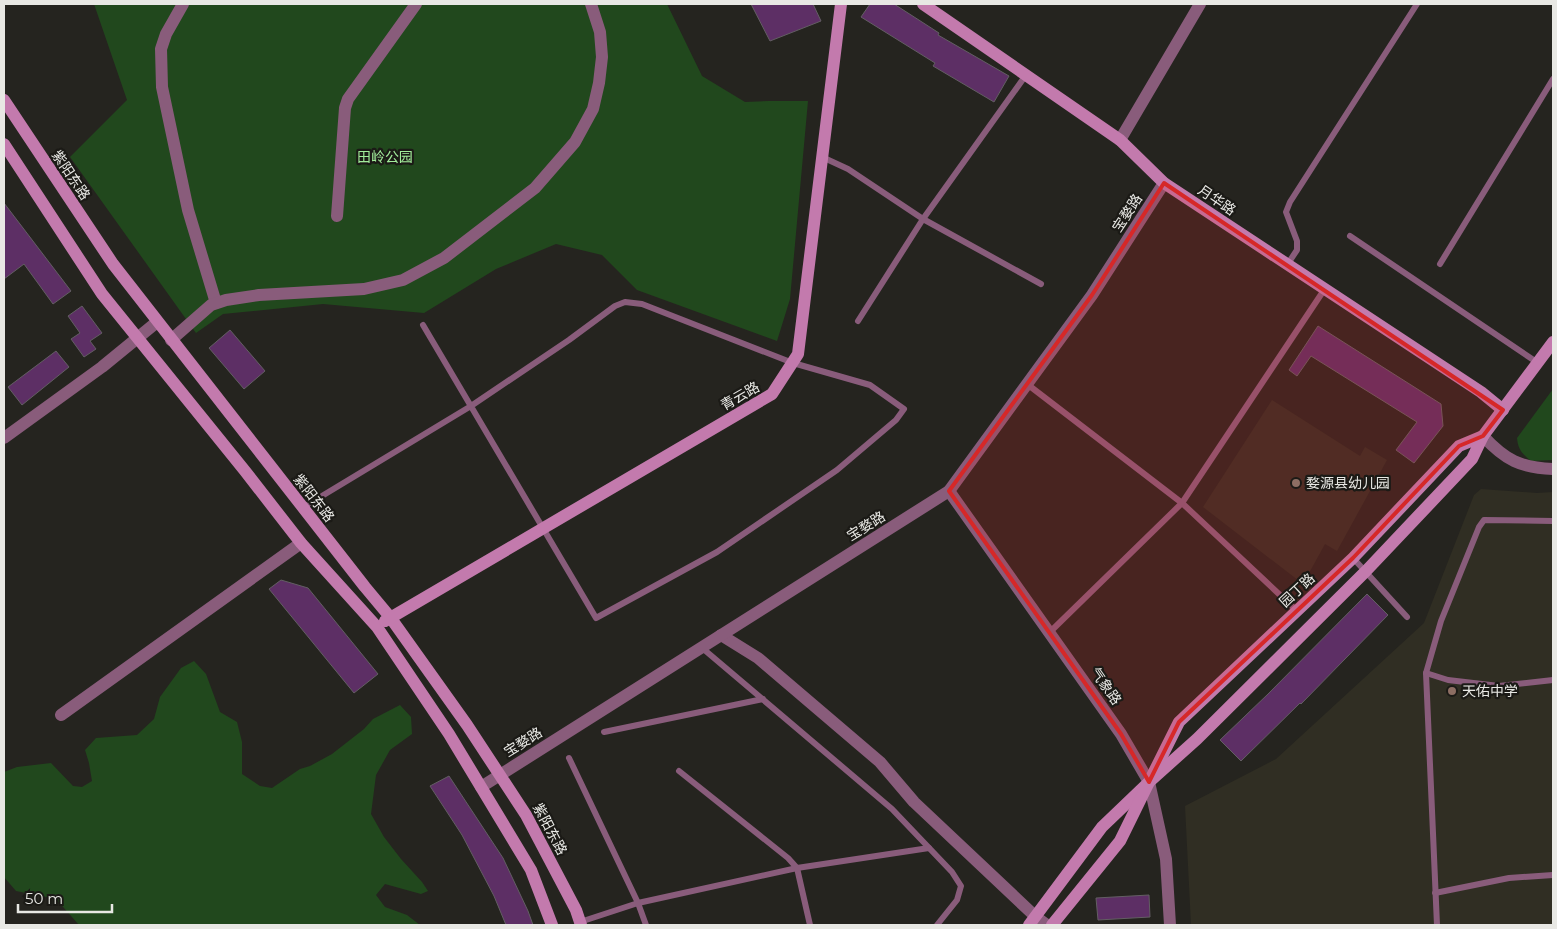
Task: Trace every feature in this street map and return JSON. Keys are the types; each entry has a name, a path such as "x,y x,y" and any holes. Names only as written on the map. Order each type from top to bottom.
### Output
{"main road":[{"name":"青云路","path":"377,627 390,617 772,394 798,354 841,4"},
{"name":"月华路","path":"923,4 1120,140 1164,183 1481,392 1503,410"},
{"name":"紫阳东路","path":"4,100 112,264 302,508 390,617 467,725 526,815 576,910 580,924"},
{"path":"4,144 102,294 301,543 377,627 450,734 531,870 552,925"},
{"name":"园丁路","path":"1032,921 1102,827 1197,739 1366,571 1472,459 1484,436 1552,346"},
{"name":"园丁路","path":"1052,925 1120,841 1179,722 1353,558 1459,446 1484,436"}],"street":[{"path":"183,4 166,34 161,49 162,87 188,210 216,303"},
{"path":"337,216 345,108 348,99 416,4"},
{"path":"171,340 216,303 226,300 259,295 364,289 404,280 444,258 535,188 575,142 593,109 602,57 600,32 591,4"},
{"path":"1120,140 1200,4"},
{"name":"宝婺路","path":"481,787 949,491 1092,295 1164,183"},
{"path":"4,438 102,367 157,322"},
{"path":"1484,436 1506,458 1536,469 1553,469"},
{"name":"气象路","path":"949,491 1122,734 1149,782 1166,859 1170,925"},
{"path":"61,715 301,543"},
{"path":"721,635 758,658 880,762 914,802 1032,921 1047,925"}],"lane":[{"path":"1287,265 1297,250 1297,241 1286,212 1290,202 1417,4"},
{"path":"858,321 923,219 1026,75"},
{"path":"1440,264 1553,78"},
{"path":"822,157 848,169 923,219 1041,284"},
{"path":"1350,236 1538,363"},
{"path":"1050,632 1182,502 1324,290"},
{"path":"302,508 471,406 569,340 615,306 625,302 642,304 793,363 870,385 904,409 896,420 837,470 716,552 596,618 471,406 423,325"},
{"path":"1027,384 1182,502 1296,610"},
{"path":"1436,925 1426,673 1441,621 1478,527 1484,520 1553,521"},
{"path":"1353,558 1407,617"},
{"path":"701,648 892,809 952,872 960,886 957,900 937,925"},
{"path":"1426,673 1448,680 1499,686 1553,680"},
{"path":"604,732 763,699"},
{"path":"569,758 638,903 646,925"},
{"path":"679,771 788,858 797,868 810,925"},
{"path":"580,924 638,903 797,868 929,848"},
{"path":"1435,893 1508,878 1553,875"}],"highlighted area":[{"path":"1164,183 1503,410 1483,436 1459,446 1353,558 1179,722 1149,782 1121,734 949,491 1092,295"}],"shaded area":[{"name":"婺源县幼儿园","path":"1272,400 1360,456 1365,447 1387,460 1337,551 1325,544 1303,584 1203,507"},
{"name":"天佑中学","path":"1481,489 1537,493 1553,492 1553,925 1191,925 1185,806 1276,759 1424,623 1474,495"}],"green space":[{"name":"田岭公园","path":"94,4 667,4 702,76 745,102 808,101 790,299 777,341 637,290 602,255 556,244 496,269 424,313 323,304 223,314 196,333 70,157 127,100"},
{"path":"1553,389 1553,460 1531,461 1521,451 1517,438"},
{"path":"194,661 206,674 220,712 237,722 242,742 242,774 260,786 272,788 300,769 310,766 332,754 364,729 373,719 400,705 411,717 412,734 390,750 376,775 371,814 384,837 428,891 421,894 385,884 376,895 385,907 407,915 420,925 79,925 56,899 16,891 4,877 4,772 17,767 51,763 73,786 82,787 92,781 85,750 96,738 137,735 154,719 160,697 181,668"}],"building":[{"path":"751,4 813,4 821,21 770,41"},
{"path":"870,4 894,4 939,33 938,35 1009,76 994,102 933,66 935,63 861,17"},
{"path":"4,203 71,291 53,304 24,264 4,279"},
{"path":"82,306 102,333 90,341 96,349 84,357 71,339 80,333 68,316"},
{"path":"1318,326 1441,404 1443,426 1414,463 1396,450 1417,422 1311,356 1297,376 1289,370"},
{"path":"230,330 265,371 244,389 209,348"},
{"path":"56,351 69,367 22,405 8,387"},
{"path":"281,580 308,588 378,674 354,693 269,589"},
{"path":"1367,594 1388,615 1301,704 1241,761 1220,740"},
{"path":"449,776 503,858 533,925 506,925 494,896 462,835 430,786"},
{"path":"1149,895 1150,917 1098,920 1096,898"}],"place":[{"name":"婺源县幼儿园","path":"1296,483"},
{"name":"天佑中学","path":"1452,691"}]}
